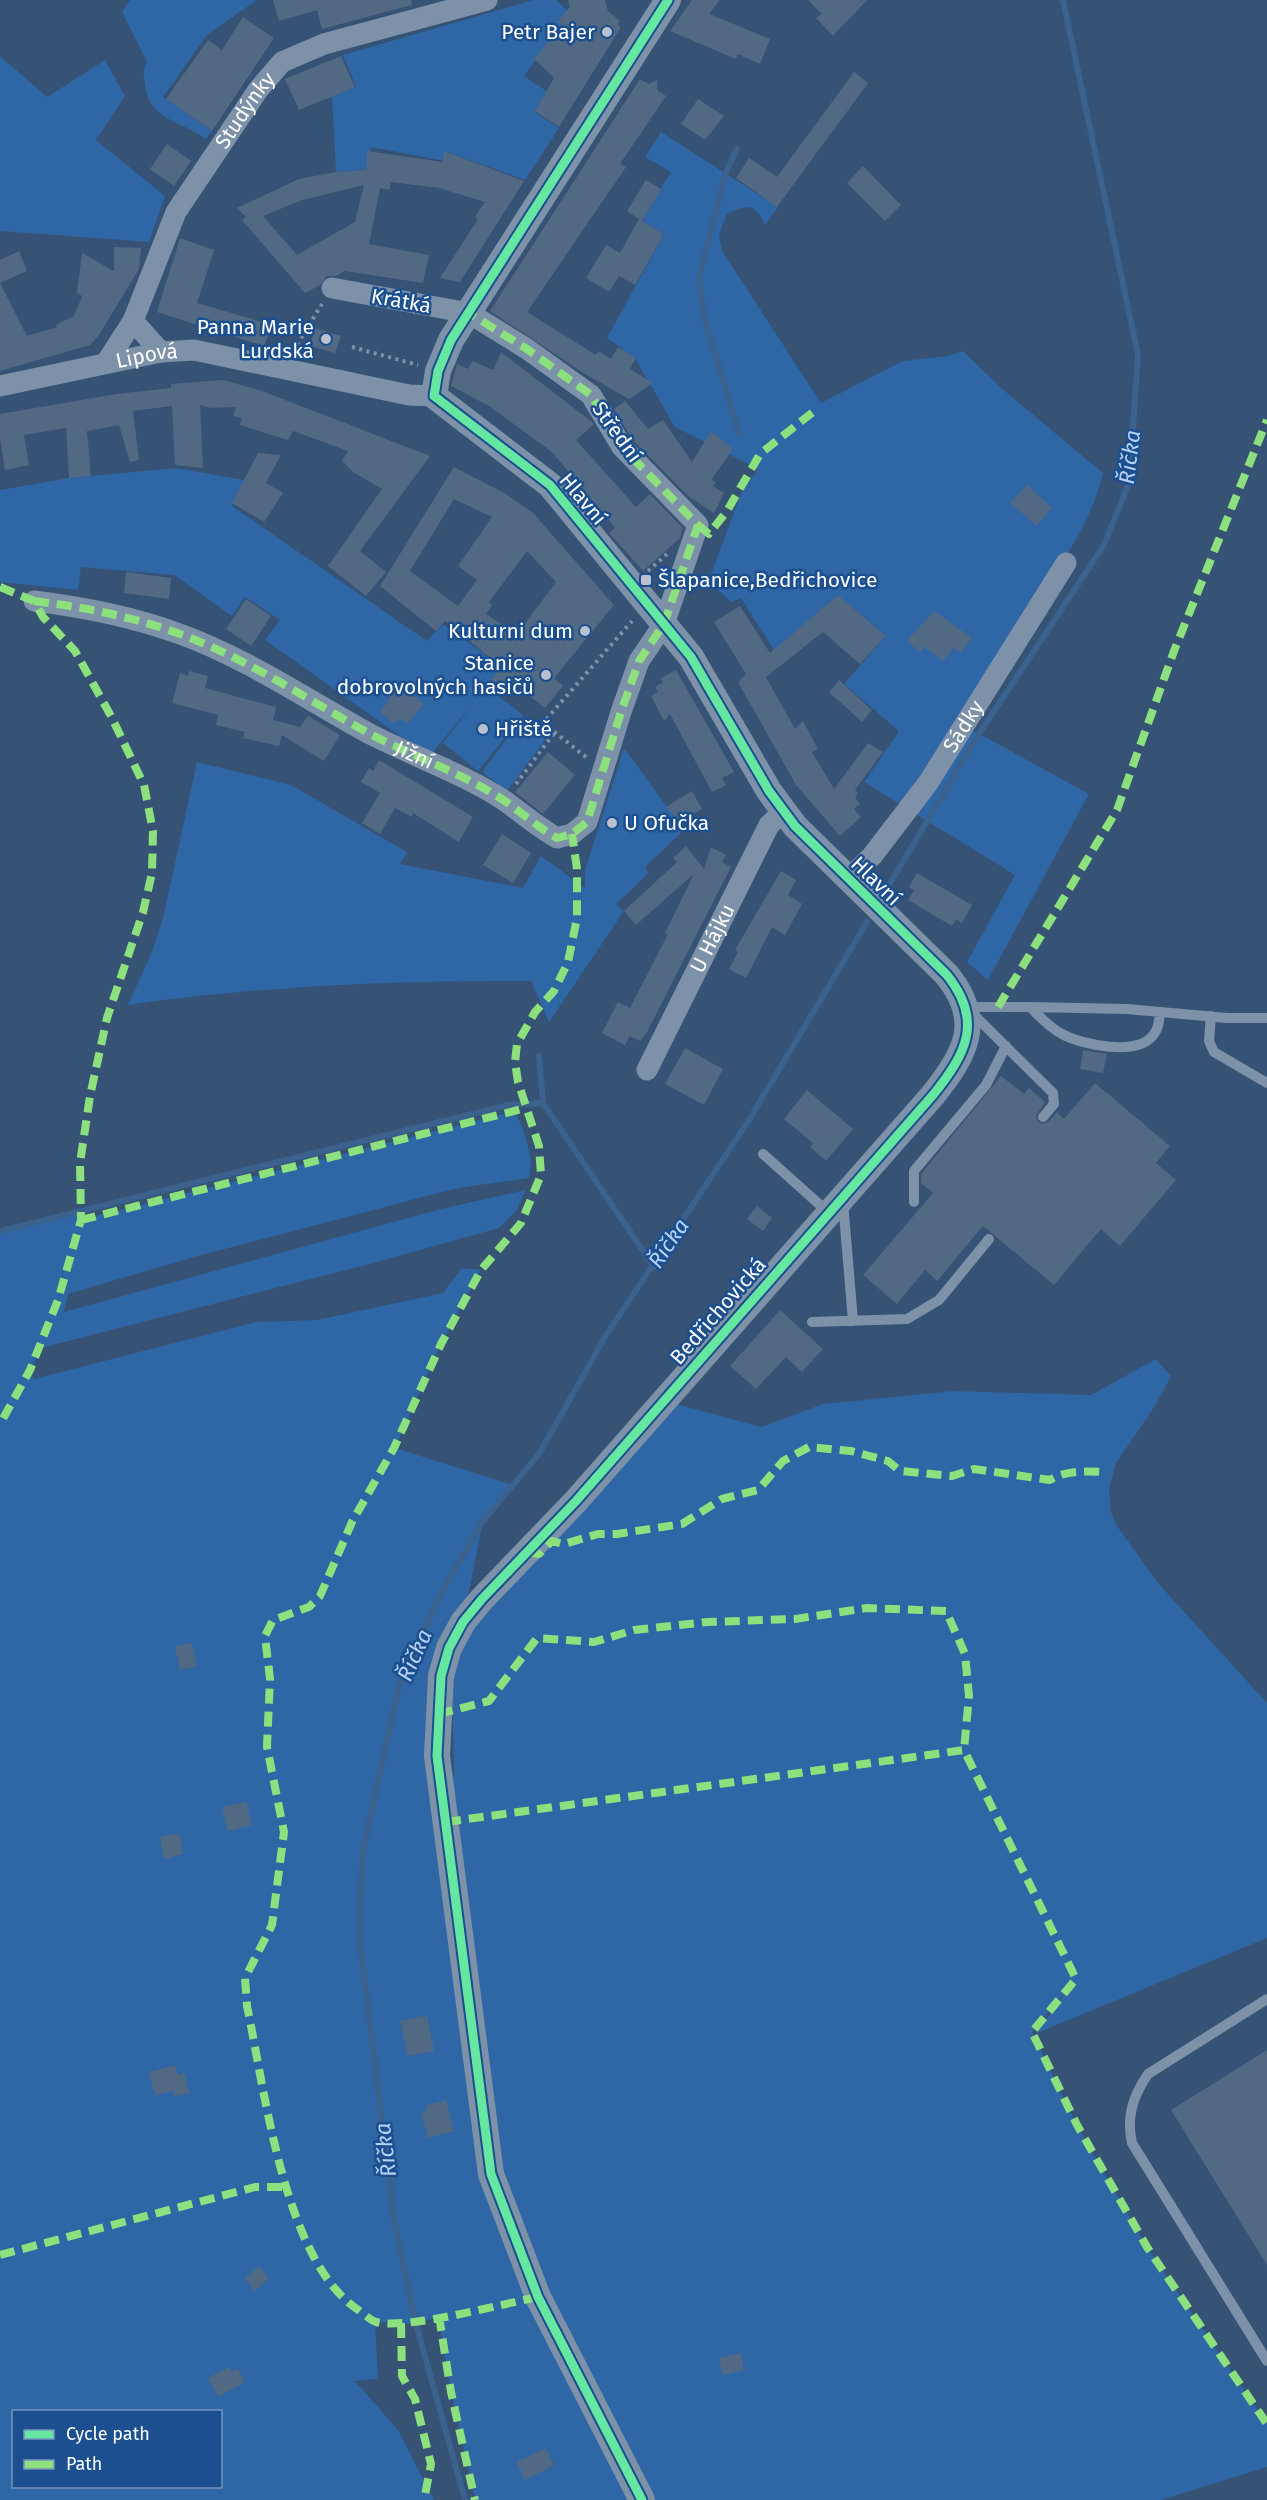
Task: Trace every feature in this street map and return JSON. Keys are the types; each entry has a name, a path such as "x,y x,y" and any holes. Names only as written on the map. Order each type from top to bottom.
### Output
{"street":[{"name":"Studýnky","path":"106,363 133,321 176,212 258,90 282,62 324,44 487,0"},
{"path":"434,396 438,371 451,340 668,0"},
{"name":"Krátká","path":"332,288 469,313"},
{"name":"Střední","path":"469,313 527,349 591,395 622,447 698,525 664,624"},
{"path":"133,321 160,352"},
{"name":"Lipová","path":"0,386 160,352 194,350 409,395 434,396"},
{"name":"Hlavní","path":"434,396 550,485 692,657 743,748 784,811 805,837 947,975 960,993 966,1007"},
{"name":"Sádky","path":"848,879 872,856 928,783 1066,563"},
{"name":"Jižní","path":"34,601 80,606 129,617 178,633 261,671 370,733 504,801 538,827 557,838 572,834 587,822 639,661 664,624"},
{"name":"U Hájku","path":"647,1070 769,825 784,811"},
{"name":"Bedřichovická","path":"642,2500 538,2297 491,2174 437,1755 441,1676 449,1648 463,1622 576,1501 933,1095 957,1062 968,1034 966,1007"}],"lane":[{"path":"966,1007 1030,1007 1267,1018"},
{"path":"966,1007 1053,1093 1054,1104 1043,1117"},
{"path":"1030,1007 1052,1028 1067,1037 1085,1043 1120,1047 1138,1045 1150,1039 1157,1029 1160,1012"},
{"path":"1211,1016 1209,1041 1214,1052 1267,1083"},
{"path":"914,1202 912,1173 986,1085 1006,1046"},
{"path":"763,1154 836,1206 853,1321"},
{"path":"812,1322 902,1320 936,1303 989,1239"},
{"path":"1267,1999 1148,2074 1137,2090 1128,2125 1132,2143 1267,2361"}],"path":[{"path":"288,369 294,347 332,288"},
{"path":"352,347 438,371"},
{"path":"604,770 543,723 636,616"},
{"path":"504,801 555,732"}],"shaded area":[{"path":"130,0 257,0 207,35 163,97 212,131 206,139 168,119 153,106 148,97 144,73 147,62 122,12"},
{"path":"533,0 556,0 570,13 524,76 548,92 535,112 559,128 525,180 447,152 444,161 371,147 367,170 336,172 332,96 356,87 343,55"},
{"path":"0,56 47,97 105,60 125,96 96,140 165,196 149,242 0,231"},
{"path":"661,132 778,207 765,225 754,209 745,207 727,214 719,234 722,251 821,403 903,361 948,356 963,351 1000,387 1103,473 1097,494 1079,534 1015,638 965,726 1089,794 988,980 967,962 1015,875 864,782 899,731 844,684 886,636 838,595 774,650 741,598 732,602 708,582 741,494 758,469 675,427 635,358 607,338 664,234 641,220 671,172 645,157"},
{"path":"176,468 244,480 232,506 427,641 443,624 502,667 487,687 523,715 478,771 443,743 472,705 432,753 400,736 265,640 280,620 245,597 232,616 174,575 81,567 78,590 0,582 0,490 69,478"},
{"path":"524,716 549,735 507,791 482,772"},
{"path":"624,748 684,830 645,867 649,873 616,904 624,911 549,1022 531,981 329,986 228,993 128,1005 152,952 163,918 197,762 291,785 407,852 400,864 523,888 541,856 585,888 585,870"},
{"path":"515,1111 530,1152 529,1178 449,1190 187,1259 68,1294 64,1312 441,1209 526,1190 516,1211 499,1228 370,1264 41,1348 31,1370 34,1379 256,1322 317,1320 443,1293 462,1268 481,1270 441,1344 395,1448 513,1485 483,1521 463,1622 449,1648 440,1777 454,1776 452,1678 460,1648 478,1616 673,1403 761,1427 823,1404 953,1391 1091,1395 1156,1359 1171,1376 1155,1406 1116,1463 1109,1490 1111,1512 1117,1526 1157,1582 1267,1703 1267,1938 1037,2033 1068,1988 1032,2032 1077,2125 1147,2247 1267,2424 1267,2467 1161,2500 475,2500 451,2392 438,2317 416,2324 375,2322 378,2379 355,2381 398,2430 434,2500 0,2500 0,1231 81,1210 81,1220"}],"building":[{"path":"273,0 411,0 412,5 322,29 317,10 279,21"},
{"path":"568,0 605,0 608,11 620,21 618,25 621,27 559,127 535,111 554,78 534,59 562,25 558,21 570,7"},
{"path":"692,0 720,0 709,14 770,39 760,64 738,54 736,59 670,31"},
{"path":"808,0 867,0 833,36 816,18 822,14"},
{"path":"243,17 274,38 212,131 166,99 208,40 222,50"},
{"path":"341,56 355,87 299,110 285,79"},
{"path":"854,72 868,83 777,207 736,178 749,158 777,177"},
{"path":"640,79 649,84 657,80 657,90 666,96 620,164 626,167 527,312 596,355 598,351 611,359 618,347 636,358 630,369 653,383 629,399 585,374 490,311"},
{"path":"698,99 724,116 705,140 681,124"},
{"path":"167,144 191,161 174,186 150,169"},
{"path":"367,151 443,162 444,151 524,181 460,282 440,278 478,219 475,217 485,202 439,188 391,182 389,190 380,188 369,244 429,255 423,283 345,271 336,276 327,276 320,285 305,293 242,220 246,217 237,208 299,179 336,172 366,170","holes":["364,185 355,222 297,255 263,216 302,200"]},
{"path":"863,166 901,205 885,221 847,183"},
{"path":"646,180 661,189 642,221 664,234 635,285 619,276 609,292 586,278 606,245 620,253 639,219 627,211"},
{"path":"180,238 214,250 197,303 272,325 264,346 157,312"},
{"path":"114,247 141,248 139,269 99,335 90,345 0,371 0,283 27,336 57,327 56,325 74,316 82,296 77,293 82,253 114,271"},
{"path":"19,251 27,271 0,283 0,260"},
{"name":"Panna Marie Lurdská","path":"315,328 341,336 335,353 310,346"},
{"path":"501,352 594,424 576,440 636,507 650,494 683,528 680,538 643,571 609,533 615,528 552,452 489,406 451,386 457,364 468,369 472,361 493,370"},
{"path":"223,380 262,391 430,456 360,551 386,572 366,596 328,566 382,489 353,472 342,461 348,451 293,431 288,440 240,425 242,418 233,416 236,407 211,408 200,405 203,468 175,465 172,406 133,411 139,460 130,462 119,425 87,431 91,476 69,478 66,428 24,435 29,465 5,470 0,438 0,414 117,394 171,388 171,384"},
{"path":"625,401 648,429 663,420 692,462 711,431 733,449 711,480 716,482 713,486 724,493 714,513 688,496 632,439 614,409"},
{"path":"258,453 281,455 266,483 283,493 264,522 232,503"},
{"path":"454,467 506,494 533,513 614,605 554,678 563,686 545,708 517,686 509,696 491,680 501,667 445,621 436,631 380,586","holes":["454,499 492,517 458,566 477,580 458,606 410,571","527,551 556,582 517,634 486,614 492,605 489,602"]},
{"path":"1027,485 1052,508 1037,526 1010,503"},
{"path":"126,572 171,578 169,599 124,593"},
{"path":"838,595 886,636 860,664 823,632 766,677 795,729 803,721 818,749 812,752 834,789 868,743 883,752 855,790 858,793 855,798 860,804 854,809 861,817 840,836 796,785 738,682 746,674 714,622 740,606 770,653"},
{"path":"246,599 271,616 251,646 226,629"},
{"path":"934,611 972,638 960,653 954,648 943,661 924,647 920,652 907,641"},
{"path":"676,670 734,772 722,778 726,785 712,792 670,714 664,721 651,696 658,692 655,687 663,682 661,678"},
{"path":"189,671 208,676 205,688 276,707 273,720 300,727 308,716 340,735 324,761 282,735 279,746 243,738 245,732 216,725 218,715 172,703 180,673 188,676"},
{"path":"839,680 872,710 862,722 829,692"},
{"path":"402,686 424,704 407,724 400,718 394,724 380,712 388,702 389,696"},
{"path":"548,752 575,775 543,814 515,792"},
{"path":"379,760 473,817 459,842 413,813 412,817 395,808 380,834 362,823 380,793 361,782 369,768 373,771"},
{"path":"692,791 702,809 678,821 666,807"},
{"path":"502,834 531,853 513,883 483,865"},
{"path":"686,846 704,869 711,847 726,855 722,862 731,867 647,1032 640,1041 630,1036 625,1045 602,1033 618,1002 630,1008 668,934 665,933 694,874 636,925 624,911 677,862 673,858"},
{"path":"781,871 796,880 788,895 802,904 785,935 772,927 746,978 729,969 738,952 735,950"},
{"path":"917,873 972,905 962,923 956,919 952,926 908,900 914,890 909,887"},
{"path":"685,1048 723,1069 704,1105 665,1084"},
{"path":"1083,1050 1107,1054 1103,1073 1080,1069"},
{"path":"1001,1076 1024,1094 1029,1088 1045,1102 1036,1116 1038,1122 1042,1124 1048,1122 1057,1112 1064,1119 1095,1083 1170,1146 1156,1163 1176,1180 1120,1246 1101,1229 1054,1285 983,1226 937,1281 925,1270 897,1304 863,1275 933,1193 921,1183 921,1174"},
{"path":"807,1090 853,1129 826,1161 810,1147 813,1143 784,1119"},
{"path":"757,1206 772,1218 763,1231 747,1219"},
{"path":"780,1310 823,1349 802,1372 786,1357 756,1389 730,1366"},
{"path":"192,1643 197,1666 180,1670 175,1646"},
{"path":"246,1802 252,1825 228,1831 222,1807"},
{"path":"179,1833 183,1854 164,1859 160,1837"},
{"path":"427,2015 434,2051 408,2056 400,2021"},
{"path":"1267,2050 1267,2265 1171,2110"},
{"path":"175,2065 178,2075 184,2073 190,2093 174,2097 173,2091 155,2095 149,2072"},
{"path":"446,2100 454,2131 428,2138 422,2114 428,2109 427,2105"},
{"path":"259,2266 269,2278 255,2291 245,2279"},
{"path":"741,2353 744,2370 723,2375 719,2358"},
{"path":"229,2367 232,2372 238,2368 245,2382 218,2397 208,2378"},
{"path":"546,2448 554,2465 525,2480 517,2462"}],"waterway":[{"name":"Říčka","path":"886,890 979,734 1104,545 1129,483 1138,355 1063,0"},
{"path":"737,149 726,172 699,277 704,317 739,433"},
{"name":"Říčka","path":"465,2500 416,2324 394,2220 359,1934 363,1850 399,1686 442,1591 483,1521 539,1454 605,1337 749,1120 867,922"},
{"path":"539,1056 543,1103 654,1267"},
{"path":"0,1231 508,1105 543,1103"}],"marked path":[{"path":"34,601 124,617 202,643 251,666 370,734 490,792 557,838 572,834 587,822 639,661 664,624 698,525 622,447 591,395 527,349 469,313"},
{"path":"698,525 709,534 727,511 760,454 818,408"},
{"path":"998,1007 1117,810 1174,651 1267,420"},
{"path":"0,587 34,601 43,617 75,651 112,718 144,785 153,831 152,873 143,912 107,1018 90,1096 80,1163 81,1220 58,1300 30,1370 0,1424"},
{"path":"538,2297 455,2315 391,2324 371,2320 332,2285 312,2253 295,2214 281,2171 247,2006 245,1978 272,1925 284,1832 267,1747 270,1679 265,1636 273,1620 309,1607 320,1596 352,1522 394,1448 441,1344 481,1270 521,1223 541,1175 539,1146 518,1082 515,1062 517,1044 535,1012 554,991 568,962 577,918 577,869 572,834"},
{"path":"81,1220 526,1108"},
{"path":"528,1552 539,1554 552,1541 564,1544 598,1534 617,1534 682,1524 722,1499 758,1490 783,1461 809,1447 851,1451 888,1461 900,1471 952,1476 974,1469 1050,1480 1069,1473 1104,1472"},
{"path":"438,1714 489,1701 537,1638 594,1642 634,1630 707,1622 795,1619 867,1608 946,1611 965,1654 969,1696 964,1750"},
{"path":"446,1822 964,1750 1076,1979 1032,2032 1077,2125 1147,2247 1267,2424"},
{"path":"0,2255 255,2187 285,2187"},
{"path":"439,2316 451,2392 475,2500"},
{"path":"401,2323 402,2376 415,2399 431,2464 424,2500"}],"cycle path":[{"path":"642,2500 538,2297 491,2174 437,1756 441,1676 449,1648 463,1622 482,1599 576,1501 933,1095 962,1051 968,1022 965,1007 947,975 795,826 769,791 691,657 550,485 434,396 438,371 451,340 668,0"}],"place":[{"name":"Petr Bajer","path":"607,32"},
{"name":"Panna Marie Lurdská","path":"326,339"},
{"name":"Šlapanice,Bedřichovice","path":"646,580"},
{"name":"Kulturni dum","path":"585,631"},
{"name":"Stanice dobrovolných hasičů","path":"546,675"},
{"name":"Hřiště","path":"483,729"},
{"name":"U Ofučka","path":"612,823"}]}
